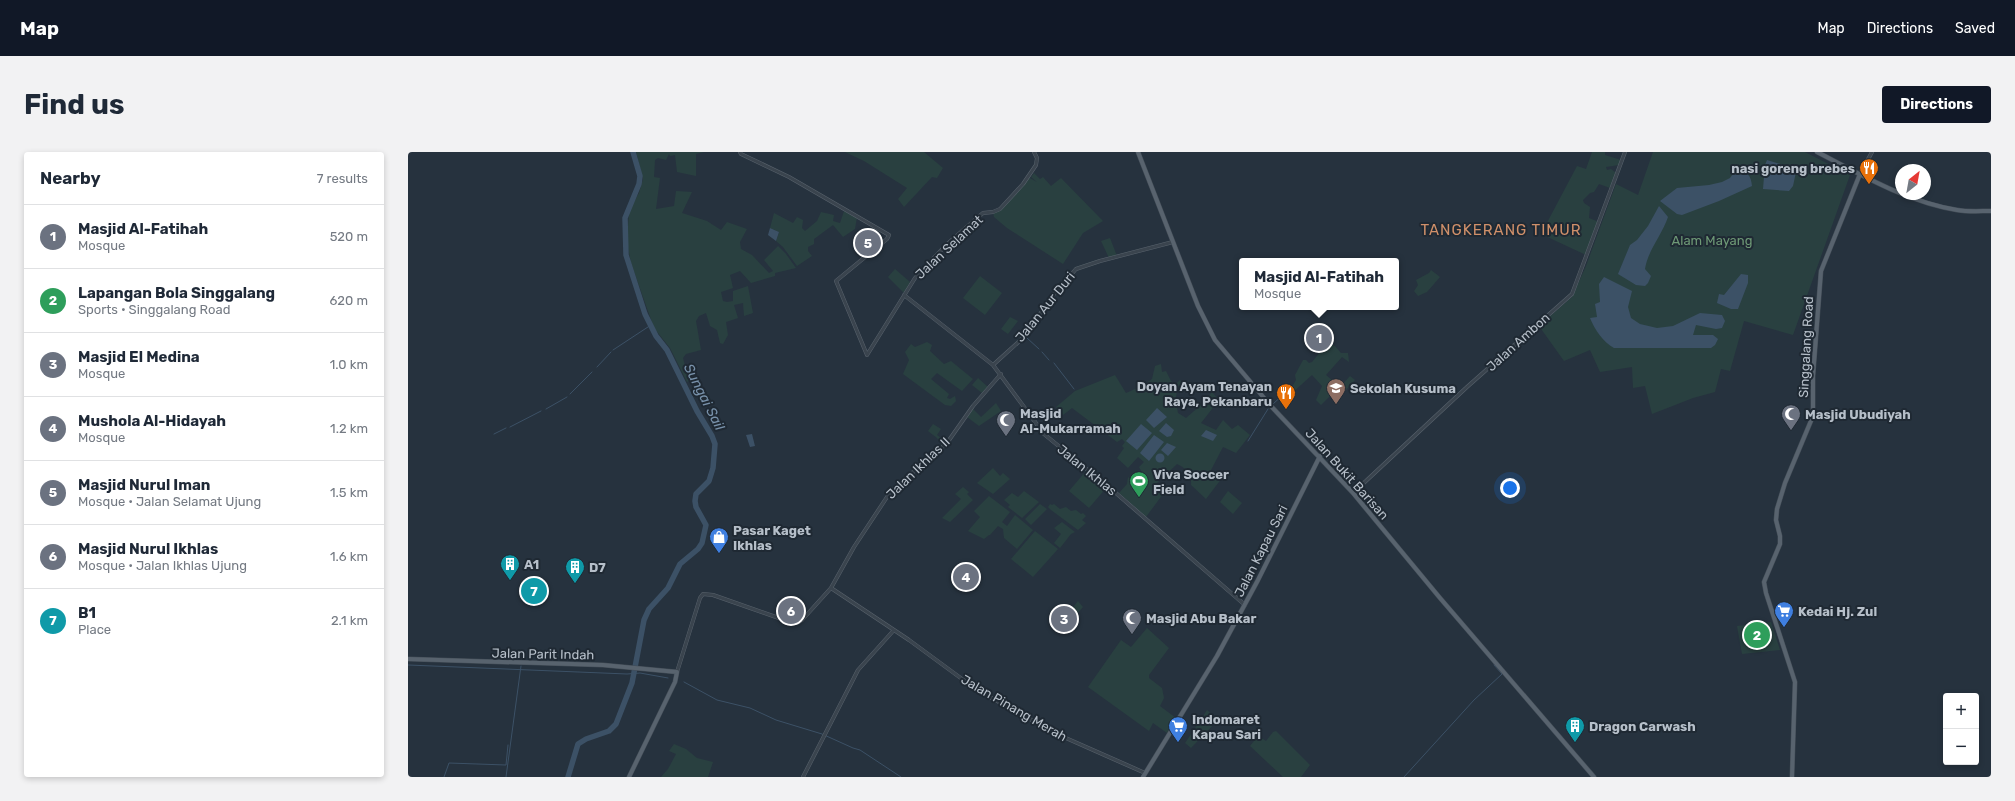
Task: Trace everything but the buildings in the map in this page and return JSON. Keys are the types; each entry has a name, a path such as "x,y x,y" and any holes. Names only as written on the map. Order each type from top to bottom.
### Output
{"main road":[{"name":"Jalan Bukit Barisan","path":"1138,152 1198,306 1215,340 1270,405 1320,456 1353,493 1440,598 1594,777"},
{"path":"1817,152 1894,192 1959,210 1991,211"},
{"name":"Singgalang Road","path":"1792,777 1795,682 1766,593 1764,582 1780,544 1780,532 1776,514 1777,509 1812,420 1813,376 1821,271 1860,174"},
{"name":"Jalan Kapau Sari","path":"1144,775 1211,666 1245,605 1320,456"},
{"name":"Jalan Parit Indah","path":"408,659 626,667 677,672"},
{"path":"629,777 675,682 677,672"}],"street":[{"name":"Jalan Selamat","path":"741,153 790,178 889,235 887,239 836,281 867,355 922,268 946,245 984,213 993,212 1000,209 1023,184 1036,165 1037,158 1034,152"},
{"name":"Jalan Ambon","path":"1353,493 1467,387 1572,294 1625,152"},
{"path":"1860,174 1872,152"},
{"name":"Jalan Aur Duri","path":"993,365 1024,337 1054,294 1076,270 1100,261 1173,242"},
{"name":"Jalan Ikhlas","path":"904,295 993,365 1002,374 1044,434 1117,494 1245,605"},
{"name":"Jalan Ikhlas II","path":"677,672 700,598 703,594 713,595 798,623 831,588 854,547 891,492 947,443 973,406 1002,374"},
{"name":"Jalan Pinang Merah","path":"831,588 894,630 977,690 1027,719 1144,775"},
{"path":"803,777 858,670 894,630"}],"green space":[{"path":"636,152 704,152 696,154 696,176 677,172 675,155 670,156 669,154 666,160 658,158 655,160 654,177 660,178 656,209 674,206 676,191 692,192 682,213 707,221 721,230 727,222 747,229 740,242 741,249 752,255 769,273 773,271 764,260 778,246 796,268 775,273 775,276 751,283 740,271 730,275 733,288 721,292 723,301 733,301 733,291 748,286 753,313 744,316 743,303 734,305 738,318 726,322 728,335 723,344 720,343 717,330 710,326 706,313 699,316 696,321 701,350 686,354 683,358 689,381 687,382 670,348 654,328 631,263 627,243 629,210 639,193 643,179"},
{"path":"845,152 924,152 943,168 937,178 932,177 904,207 898,199 907,188 864,161"},
{"path":"1592,152 1605,152 1605,155 1621,160 1619,165 1606,167 1607,170 1611,169 1616,173 1610,188 1599,184 1594,192 1590,193 1583,200 1584,203 1590,207 1589,218 1599,222 1586,255 1541,234 1577,166 1586,169"},
{"name":"Alam Mayang","path":"1653,152 1805,152 1850,175 1793,335 1744,321 1730,371 1721,369 1715,392 1693,398 1652,414 1645,386 1633,388 1632,367 1600,372 1590,350 1564,361 1539,326 1572,297 1586,266 1616,184 1638,195"},
{"path":"1034,173 1040,179 1043,177 1051,186 1061,178 1103,221 1083,233 1063,264 1007,228 994,217 993,212 1000,209 1028,177 1037,182 1031,177"},
{"path":"844,211 857,217 855,229 843,237 833,225 814,239 814,244 808,247 808,251 812,256 797,266 783,247 776,241 779,232 770,228 774,213 793,223 797,217 803,220 802,228 805,231 817,221 821,212 834,215 833,221 840,223"},
{"path":"1110,238 1117,256 1109,258 1101,241"},
{"path":"895,269 910,282 904,293 888,277"},
{"path":"1431,270 1440,277 1427,292 1418,296 1414,291 1418,285 1416,280 1429,273"},
{"path":"980,276 1002,293 985,315 963,298"},
{"path":"1010,317 1018,321 1008,334 1001,329"},
{"path":"1324,341 1335,346 1341,353 1348,353 1349,362 1342,357 1326,375 1340,387 1350,376 1355,380 1336,401 1330,396 1321,405 1316,400 1322,386 1312,375 1291,394 1289,392 1296,380 1295,375 1303,360 1306,360 1309,363 1312,362 1321,351"},
{"path":"927,342 932,345 930,351 944,364 951,361 973,379 962,391 937,373 931,379 949,394 947,398 950,399 955,396 956,401 951,406 945,405 903,374 909,360 905,352 911,344 915,347"},
{"path":"1161,364 1162,372 1166,371 1171,381 1176,384 1180,380 1182,383 1179,386 1177,393 1176,401 1178,413 1186,418 1201,405 1212,392 1219,400 1201,423 1216,430 1223,420 1232,429 1238,425 1250,435 1236,453 1223,447 1211,470 1222,478 1206,499 1191,485 1188,472 1177,464 1156,484 1163,494 1146,517 1119,493 1127,484 1128,477 1142,488 1145,478 1139,467 1144,462 1138,457 1128,468 1117,458 1124,448 1122,446 1125,442 1122,439 1117,442 1072,408 1063,415 1056,407 1075,391 1115,375 1126,393 1142,386 1152,379 1155,366"},
{"path":"978,378 988,387 982,393 972,385"},
{"path":"996,403 1001,411 979,426 967,417 973,409 981,417"},
{"path":"933,424 941,429 937,435 945,441 942,446 937,438 928,431"},
{"path":"993,468 1000,476 1003,473 1010,479 993,494 977,483"},
{"path":"1086,471 1107,487 1089,508 1069,491"},
{"path":"963,487 969,492 967,494 973,500 950,522 942,518 961,499 955,494"},
{"path":"1024,491 1039,502 1022,518 1008,507 1010,505 1004,500 1012,493 1018,497"},
{"path":"1228,491 1242,503 1233,514 1220,502"},
{"path":"989,496 1010,512 1002,522 1007,526 1015,515 1033,530 1017,549 1004,538 1003,529 998,526 984,539 968,531 980,517 974,511"},
{"path":"1040,504 1047,509 1031,525 1025,519"},
{"path":"1050,504 1054,504 1060,509 1066,507 1071,511 1076,510 1081,514 1083,513 1086,516 1082,520 1086,523 1078,530 1051,510 1048,507"},
{"path":"1062,522 1075,532 1071,534 1060,548 1054,543 1061,534 1054,528"},
{"path":"1035,531 1058,549 1033,577 1011,559"},
{"path":"1078,601 1083,607 1076,615 1071,610"},
{"path":"1771,622 1780,650 1742,654 1737,626"},
{"path":"1147,628 1169,648 1149,675 1149,678 1162,688 1164,698 1160,706 1176,718 1167,733 1153,723 1149,731 1088,687 1121,640 1131,647"},
{"path":"1207,710 1218,720 1191,748 1185,743"},
{"path":"1276,731 1310,765 1301,777 1283,777 1250,746 1258,736 1266,741 1273,732"},
{"path":"674,744 686,749 697,758 713,762 708,777 661,777 668,769 676,754 669,751"}],"water":[{"path":"1767,160 1790,167 1796,172 1793,186 1789,191 1763,189 1765,165"},
{"path":"1736,170 1743,171 1748,174 1751,179 1752,186 1719,201 1682,215 1677,214 1660,201 1677,188 1709,185 1722,182 1730,178"},
{"path":"1659,206 1668,217 1649,255 1645,269 1651,276 1645,286 1636,285 1618,274 1630,245 1637,240 1648,226"},
{"path":"770,228 779,232 776,241 768,235"},
{"path":"1741,274 1748,275 1748,283 1738,309 1731,309 1717,303 1719,294 1724,295"},
{"path":"1604,277 1632,291 1628,307 1631,318 1640,324 1657,328 1673,326 1700,313 1722,315 1725,321 1722,328 1716,329 1696,325 1693,335 1713,335 1718,339 1715,345 1711,348 1614,348 1600,335 1590,318 1597,317 1595,304 1600,302 1599,284"},
{"path":"1157,408 1167,417 1154,428 1146,420"},
{"path":"1166,423 1174,430 1171,436 1167,437 1159,431"},
{"path":"1141,424 1152,433 1137,450 1126,441"},
{"path":"1206,430 1217,435 1213,441 1201,436"},
{"path":"752,434 755,446 750,447 746,435"},
{"path":"1154,435 1164,442 1149,461 1140,453"},
{"path":"1167,443 1176,447 1168,456 1161,450"},
{"path":"1160,453 1165,458 1160,463 1155,458"}],"waterway":[{"name":"Sungai Sail","path":"568,777 578,744 586,739 609,731 616,724 632,683 644,620 649,609 668,588 680,564 698,549 702,543 706,525 696,507 696,494 709,481 713,468 715,444 712,436 697,411 667,350 656,336 645,314 626,255 625,218 639,184 640,176 633,152"},
{"path":"613,350 651,325"},
{"path":"1027,338 1039,349"},
{"path":"597,367 611,352"},
{"path":"1042,352 1049,360"},
{"path":"1054,363 1074,389"},
{"path":"570,394 592,372"},
{"path":"1273,404 1285,393"},
{"path":"546,409 567,397"},
{"path":"1248,441 1268,409"},
{"path":"510,427 541,411"},
{"path":"494,434 506,428"},
{"path":"408,665 627,674 640,673 668,678"},
{"path":"1404,777 1474,700 1502,674 1494,665"},
{"path":"506,777 521,666"},
{"path":"684,682 717,700 750,708 776,720 822,734 860,750 901,777"},
{"path":"444,777 449,763 506,765 508,745"}],"place":[{"name":"nasi goreng brebes","path":"1869,185"},
{"name":"Masjid Nurul Iman","path":"868,243"},
{"name":"Masjid Al-Fatihah","path":"1319,338"},
{"name":"Sekolah Kusuma","path":"1336,405"},
{"name":"Doyan Ayam Tenayan Raya, Pekanbaru","path":"1286,410"},
{"name":"Masjid Ubudiyah","path":"1791,431"},
{"name":"Masjid Al-Mukarramah","path":"1006,437"},
{"name":"Viva Soccer Field","path":"1139,498"},
{"name":"Pasar Kaget Ikhlas","path":"719,554"},
{"name":"Mushola Al-Hidayah","path":"966,577"},
{"name":"A1","path":"510,581"},
{"name":"D7","path":"575,584"},
{"name":"B1","path":"534,591"},
{"name":"Masjid Nurul Ikhlas","path":"791,611"},
{"name":"Masjid El Medina","path":"1064,619"},
{"name":"Kedai Hj. Zul","path":"1784,628"},
{"name":"Masjid Abu Bakar","path":"1132,635"},
{"name":"Lapangan Bola Singgalang","path":"1757,635"},
{"name":"Indomaret Kapau Sari","path":"1178,743"},
{"name":"Dragon Carwash","path":"1575,743"}],"district":[{"name":"TANGKERANG TIMUR","path":"1501,230"}]}
